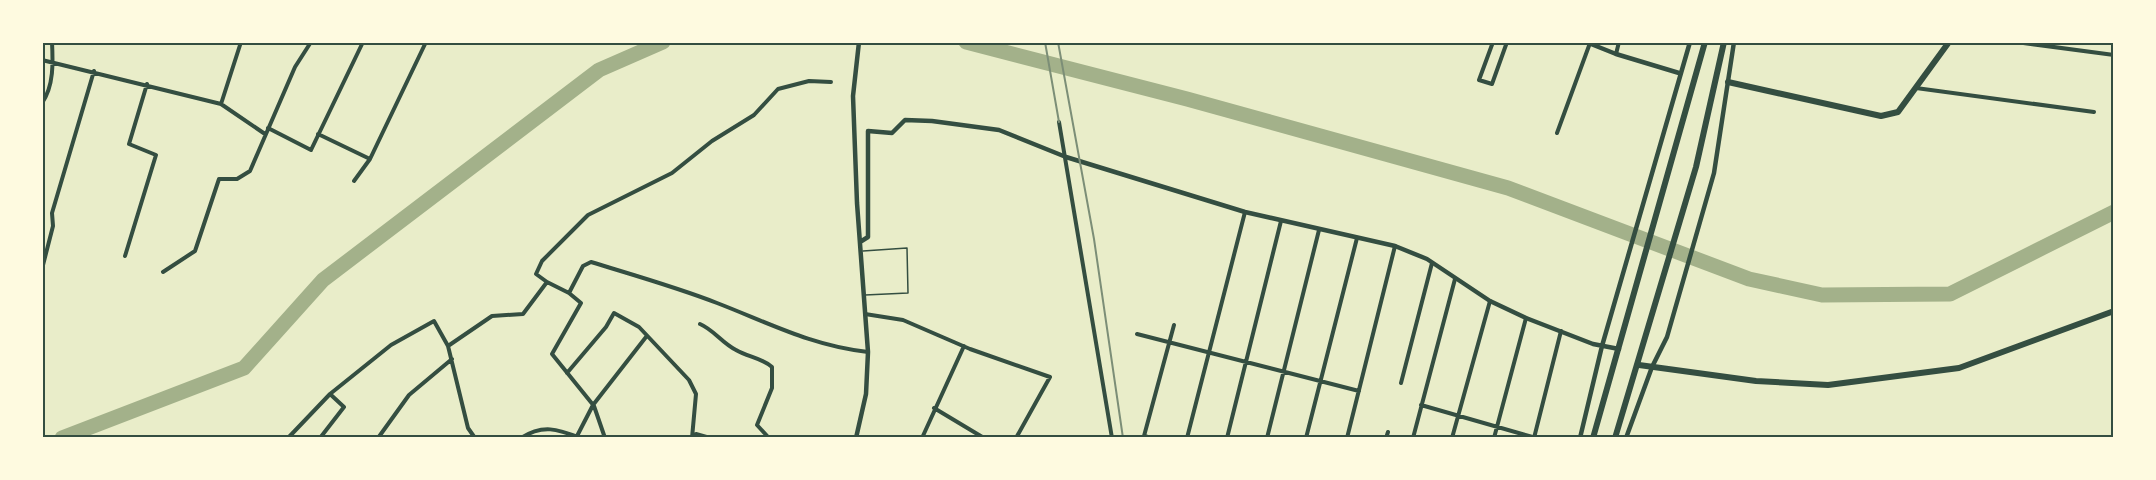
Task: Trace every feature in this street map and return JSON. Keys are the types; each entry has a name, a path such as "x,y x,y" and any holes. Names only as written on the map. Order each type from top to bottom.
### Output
{"main road":[{"path":"1593,438 1674,159 1705,42"},
{"path":"1616,438 1651,326 1696,167 1724,42"},
{"path":"1728,82 1881,116 1898,112 1949,42"},
{"path":"1639,365 1756,381 1828,386 1959,368 2114,311"}],"street":[{"path":"42,103 48,95 53,61 52,42"},
{"path":"221,104 241,42"},
{"path":"163,272 195,252 219,178 237,179 250,171 295,67 311,42"},
{"path":"268,128 311,150 363,42"},
{"path":"354,181 370,159 426,42"},
{"path":"856,438 866,394 868,352 860,251 853,92 859,42"},
{"path":"1493,42 1479,80 1492,84 1507,42"},
{"path":"1616,54 1619,42"},
{"path":"1580,438 1602,346 1689,42"},
{"path":"1626,438 1652,367 1667,338 1714,173 1734,42"},
{"path":"2016,42 2114,55"},
{"path":"1557,133 1588,43 1679,73"},
{"path":"42,60 221,104 265,134"},
{"path":"42,269 53,226 52,213 94,71"},
{"path":"605,438 593,405 552,354 581,303 569,293 536,274 542,261 588,215 672,173 712,141 754,116 778,89 809,81 831,82"},
{"path":"125,256 156,155 129,144 147,84"},
{"path":"1916,88 2094,112"},
{"path":"860,242 868,237 868,131 892,133 905,120 932,121 999,130 1066,157 1245,212 1395,246 1432,263 1490,301 1526,318 1602,346 1619,349"},
{"path":"1059,122 1112,438"},
{"path":"318,134 370,159"},
{"path":"1187,438 1245,212"},
{"path":"1227,438 1281,220"},
{"path":"1267,438 1319,230"},
{"path":"1306,438 1357,238"},
{"path":"1347,438 1395,246"},
{"path":"569,293 583,266 591,261 716,303 793,336 842,349 868,352"},
{"path":"1401,383 1432,263"},
{"path":"1413,438 1455,279"},
{"path":"448,346 492,316 523,314 547,282"},
{"path":"1452,438 1490,301"},
{"path":"567,373 606,327 614,313 639,327 689,380 696,394 691,438"},
{"path":"865,314 903,320 964,346 1050,377 1016,438"},
{"path":"1494,438 1526,318"},
{"path":"288,438 330,394 391,345 434,321 448,346 468,428 476,438"},
{"path":"700,324 712,329 735,350 767,363 771,368 772,388 757,425 769,438"},
{"path":"1152,438 1144,436 1174,325"},
{"path":"1421,405 1535,438 1562,330"},
{"path":"1137,334 1359,390"},
{"path":"521,438 537,428 562,431 578,438 593,405 646,337"},
{"path":"922,438 964,346"},
{"path":"378,438 409,396 452,359"},
{"path":"320,438 344,407 330,394"},
{"path":"934,408 984,438"},
{"path":"1386,438 1388,432"},
{"path":"691,438 696,434 710,438"}],"lane":[{"path":"860,251 907,248 908,293 864,296"}],"waterway":[{"path":"62,438 244,368 323,280 599,70 663,42"},
{"path":"966,42 1187,99 1508,188 1749,279 1822,295 1950,294 2114,212"}],"railway":[{"path":"1045,42 1059,122"},
{"path":"1058,42 1094,239 1123,438"}]}
